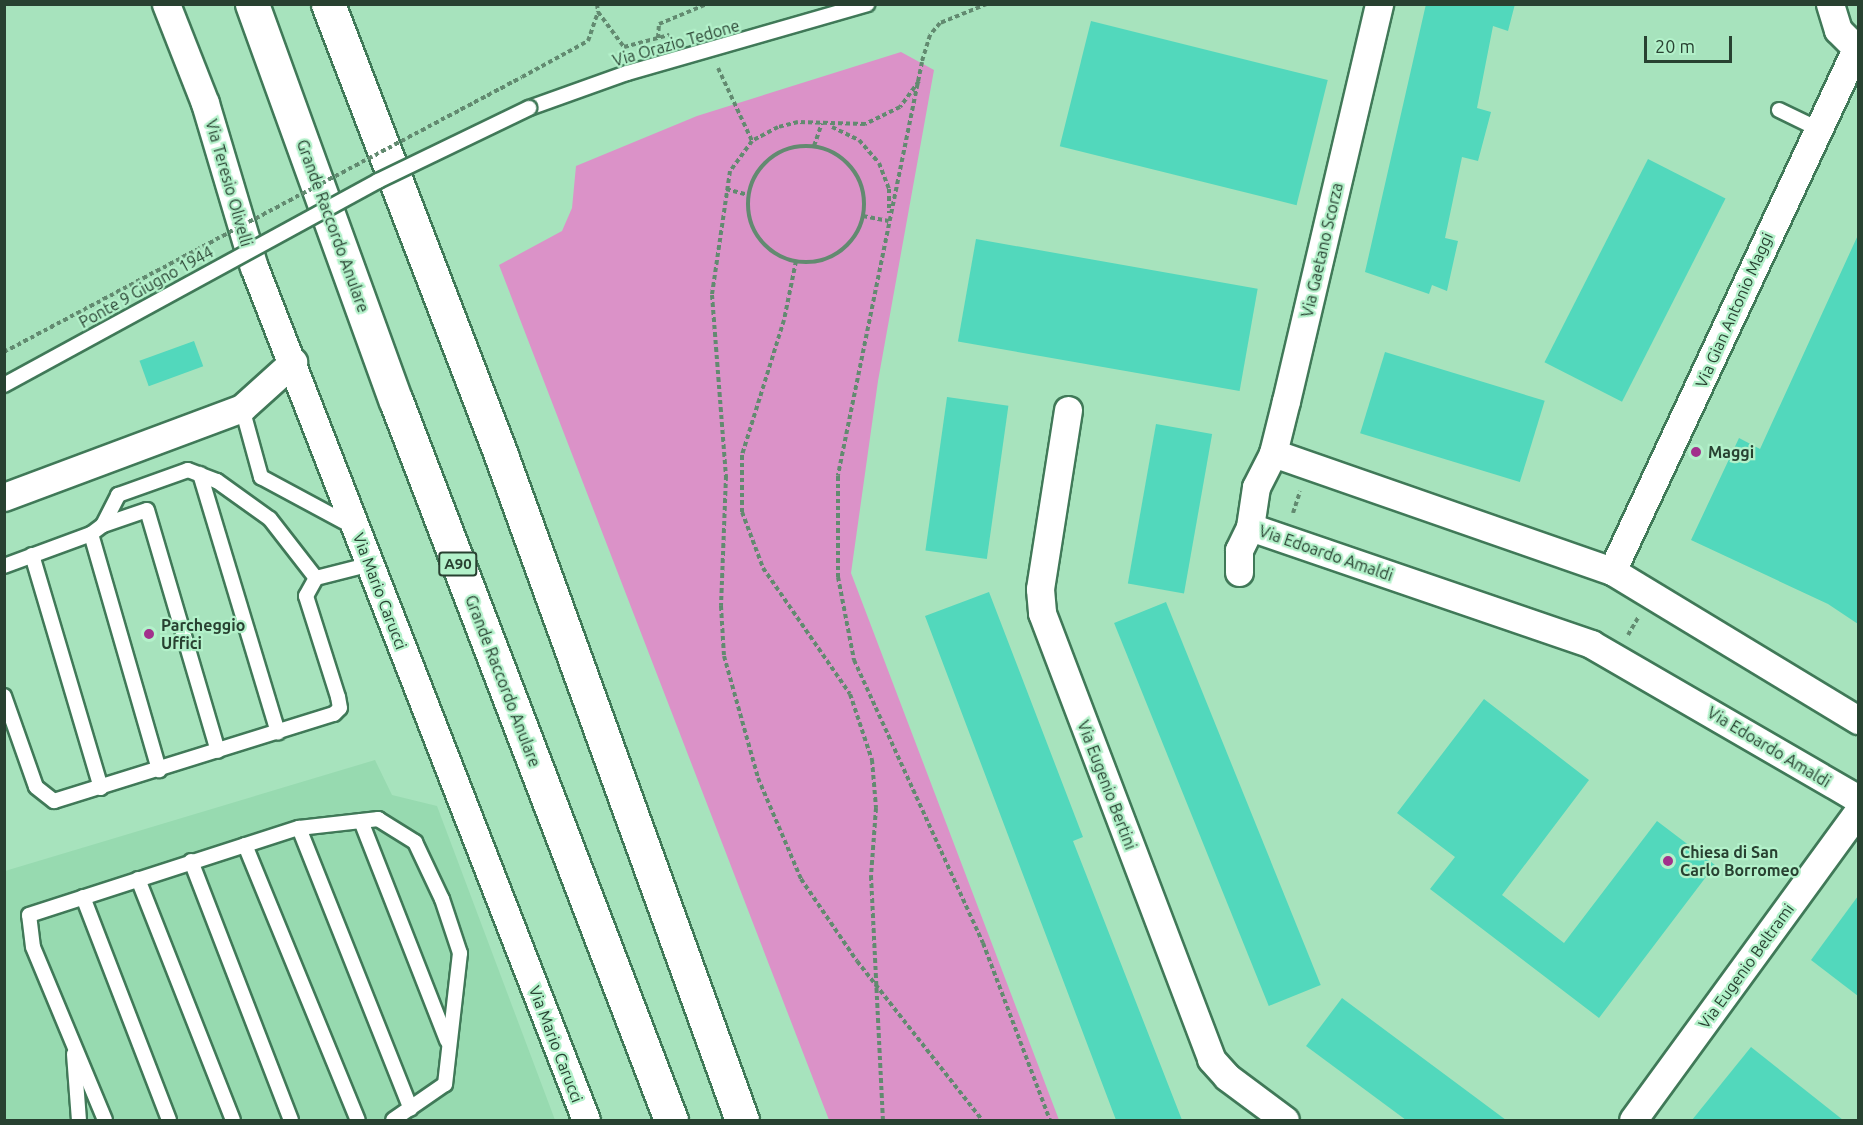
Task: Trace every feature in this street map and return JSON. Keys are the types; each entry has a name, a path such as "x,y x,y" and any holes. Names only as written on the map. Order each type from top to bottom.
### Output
{"highway":[{"name":"Grande Raccordo Anulare","path":"252,4 396,401 671,1120"},
{"path":"328,4 501,455 742,1120"}],"street":[{"name":"Via Teresio Olivelli","path":"166,4 205,103 254,267 293,362"},
{"name":"Via Gaetano Scorza","path":"1273,453 1379,4"},
{"path":"1830,5 1838,30 1857,49"},
{"name":"Via Gian Antonio Maggi","path":"1612,570 1663,469 1816,128 1857,49"},
{"path":"4,497 242,408 293,362"},
{"name":"Via Mario Carucci","path":"293,362 586,1120"},
{"name":"Via Eugenio Bertini","path":"1068,410 1040,589 1042,613 1211,1059 1227,1077 1285,1120"},
{"path":"1273,453 1612,570 1858,720"},
{"name":"Via Edoardo Amaldi","path":"1273,453 1256,487 1250,527 1591,644 1858,799"},
{"path":"1239,572 1239,549 1250,527"},
{"name":"Via Eugenio Beltrami","path":"1633,1120 1858,812"}],"lane":[{"name":"Via Orazio Tedone","path":"530,108 610,78 867,4"},
{"name":"Ponte 9 Giugno 1944","path":"4,385 378,181 530,108"},
{"path":"1779,110 1816,128"},
{"path":"242,408 261,477 356,529"},
{"path":"103,525 118,495 188,470 200,474 270,519 316,578"},
{"path":"200,474 278,732"},
{"path":"4,566 91,534 103,525 147,510 218,751"},
{"path":"91,534 159,770"},
{"path":"32,555 101,788"},
{"path":"4,696 42,796 54,801 278,732 340,708 306,596 316,578 370,564"},
{"path":"105,1120 33,947 29,915 299,828 378,819 415,842 442,899 460,953 451,1000 450,1048 445,1084 393,1120"},
{"path":"361,821 450,1048"},
{"path":"299,828 411,1109"},
{"path":"245,845 358,1120"},
{"path":"191,861 291,1120"},
{"path":"138,879 233,1120"},
{"path":"83,897 169,1120"},
{"path":"73,1044 79,1120"}],"path":[{"path":"4,352 588,41 598,12 597,4"},
{"path":"658,38 660,24 707,4"},
{"path":"987,4 940,23 930,35 919,81 838,476 842,616 876,717 983,943 1050,1120"},
{"path":"598,12 624,47 678,33"},
{"path":"718,67 752,141"},
{"path":"829,125 874,120 900,106 919,81"},
{"path":"889,221 889,189 879,163 859,140 829,125 822,123 778,127 752,141 730,171 712,295 726,476 721,606 723,656 778,835 801,879 876,987 982,1120"},
{"path":"814,146 822,123"},
{"path":"814,146 838,155 852,168 861,184 863,216 853,239 840,252 822,260 796,261 768,248 756,233 748,215 748,195 766,161 782,150 814,146"},
{"path":"726,189 748,195"},
{"path":"863,216 889,221"},
{"path":"796,261 784,320 742,455 742,512 763,568 842,680 863,724 876,808 871,876 882,1120"},
{"path":"1289,525 1302,486"},
{"path":"1622,646 1645,606"}],"shaded area":[{"path":"901,52 934,70 878,381 851,573 1059,1120 829,1120 499,265 562,231 572,208 576,166 697,116"},
{"path":"375,760 392,795 437,806 555,1120 5,1120 5,871"}],"building":[{"path":"1426,4 1515,4 1508,31 1493,26 1477,108 1491,112 1478,161 1462,157 1445,238 1458,241 1447,291 1432,285 1429,294 1365,272"},
{"path":"1091,21 1328,80 1297,205 1060,146"},
{"path":"1648,159 1726,198 1622,402 1544,362"},
{"path":"1858,235 1858,624 1828,604 1691,540 1739,438 1760,449"},
{"path":"976,239 1258,289 1240,391 958,341"},
{"path":"194,341 203,366 149,386 139,361"},
{"path":"1385,352 1545,401 1520,482 1360,433"},
{"path":"947,397 1008,406 987,559 925,550"},
{"path":"1156,424 1212,434 1184,593 1128,584"},
{"path":"989,592 1083,837 1073,841 1182,1120 1116,1120 925,616"},
{"path":"1166,602 1321,985 1269,1006 1114,623"},
{"name":"Chiesa di San Carlo Borromeo","path":"1484,699 1589,780 1502,895 1564,943 1657,821 1715,865 1599,1018 1430,889 1455,857 1397,813"},
{"path":"1858,896 1858,996 1811,960"},
{"path":"1342,998 1506,1120 1406,1120 1306,1046"},
{"path":"1751,1047 1843,1120 1692,1120"}],"place":[{"name":"Maggi","path":"1696,452"},
{"name":"Parcheggio Uffici","path":"149,634"},
{"name":"Chiesa di San Carlo Borromeo","path":"1668,861"}]}
